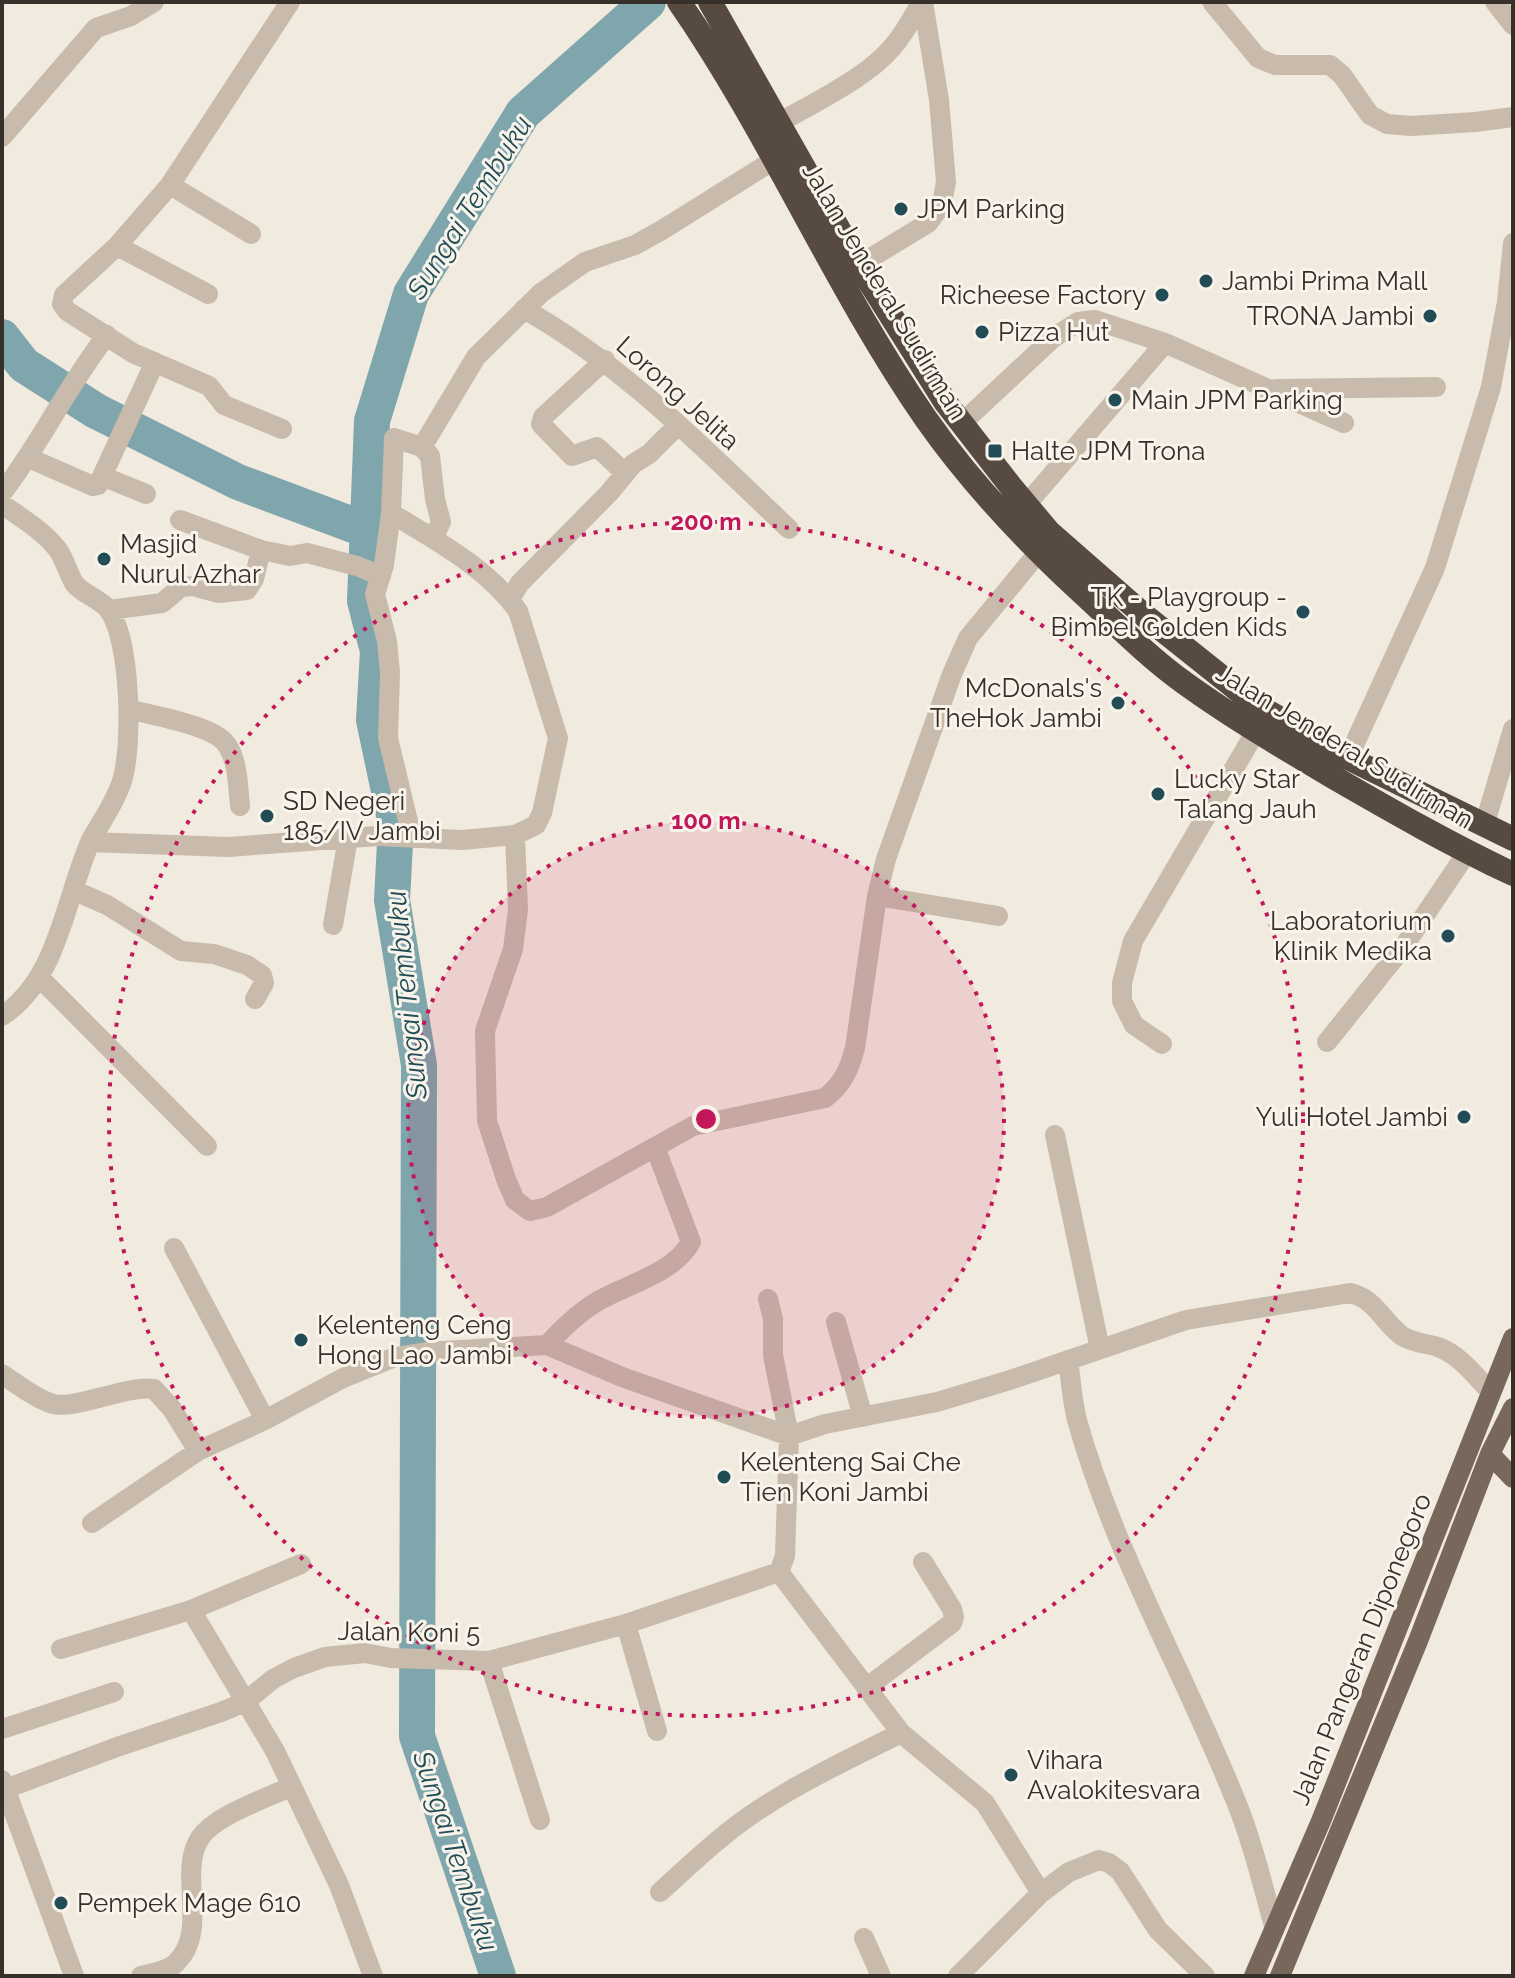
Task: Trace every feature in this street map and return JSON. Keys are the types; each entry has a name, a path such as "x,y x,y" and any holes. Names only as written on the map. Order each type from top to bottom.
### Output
{"highway":[{"name":"Jalan Jenderal Sudirman","path":"710,2 859,265 946,403 1049,532 1145,616 1258,706 1348,758 1513,839"},
{"name":"Jalan Jenderal Sudirman","path":"680,3 774,160 865,322 925,417 993,504 1038,553 1128,638 1184,683 1256,731 1372,799 1513,874"},
{"path":"1128,638 1145,616"}],"main road":[{"path":"925,417 946,403"},
{"name":"Jalan Pangeran Diponegoro","path":"1254,1976 1330,1797 1513,1338"},
{"name":"Jalan Pangeran Diponegoro","path":"1280,1976 1490,1454 1513,1408"},
{"path":"1490,1454 1513,1478"},
{"path":"1330,1797 1351,1805"}],"street":[{"path":"2,137 96,28 131,16 154,2"},
{"path":"282,429 224,405 209,386 133,353 67,311 61,300 117,246 170,185 290,2"},
{"path":"780,122 829,95 885,56 922,2"},
{"path":"859,265 928,223 942,204 946,182 939,100 922,2"},
{"path":"1212,2 1258,58 1275,65 1330,65 1342,75 1370,115 1387,124 1411,126 1513,117"},
{"path":"1495,2 1513,25"},
{"path":"422,447 476,357 541,293 585,262 635,245 662,230 774,160"},
{"path":"170,185 251,234"},
{"path":"1348,758 1435,568 1491,387 1507,302 1513,243"},
{"path":"117,246 208,294"},
{"name":"Lorong Jelita","path":"524,309 605,360 789,529"},
{"path":"962,423 1053,338 1078,322 1095,320 1165,343 1344,423"},
{"path":"2,493 29,458 80,369 107,335"},
{"path":"1026,505 1165,343"},
{"path":"605,360 543,417 541,424 572,456 597,447 625,473"},
{"path":"29,458 93,486 98,485 155,362"},
{"path":"1268,389 1436,387"},
{"path":"510,599 520,583 625,473 678,425"},
{"path":"406,838 388,738 390,673 387,641 371,571 391,513 394,438 422,447 430,456 441,522 433,539"},
{"path":"102,476 146,494"},
{"path":"2,504 45,536 59,551 76,585 109,610 118,634 129,687 122,780 113,804 90,842 39,977 16,1007 2,1016"},
{"path":"90,842 228,847 378,836 462,840 515,835 536,825 542,813 558,738 518,611 510,599 468,562 391,513"},
{"path":"180,520 261,550 290,556 307,553 371,571"},
{"path":"109,610 162,603 181,587 193,586 219,593 247,590 254,579 261,550"},
{"path":"515,835 518,910 513,949 485,1031 487,1121 506,1179 515,1200 523,1207 530,1211 539,1210 693,1126 825,1098 838,1088 848,1072 855,1048 877,896 886,859 926,744 968,638 1038,553"},
{"path":"129,709 219,736 233,760 240,806"},
{"path":"1485,823 1513,729"},
{"path":"1162,1044 1134,1025 1122,1001 1122,983 1133,941 1256,731"},
{"path":"333,925 348,838"},
{"path":"1327,1042 1404,946 1468,851"},
{"path":"73,890 107,905 181,951 214,954 247,965 262,975 264,983 255,999"},
{"path":"877,896 998,916"},
{"path":"39,977 207,1146"},
{"path":"1055,1135 1100,1349"},
{"path":"547,1345 596,1302 671,1264 691,1242 655,1147"},
{"path":"174,1248 265,1420"},
{"path":"92,1523 198,1451 265,1420 343,1378 395,1357 426,1352 547,1345 622,1377 789,1436 803,1430 937,1402 1186,1320 1350,1293 1362,1296 1377,1307 1401,1335 1440,1348 1458,1359 1491,1392"},
{"path":"768,1299 773,1319 773,1355 789,1436 785,1556 779,1572 901,1733 985,1803 1041,1893"},
{"path":"836,1322 863,1417"},
{"path":"1068,1360 1076,1418 1090,1460 1150,1613 1192,1699 1239,1810 1274,1926"},
{"path":"2,1374 53,1405 138,1387 154,1389 172,1409 198,1451"},
{"path":"866,1688 952,1623 952,1609 923,1562"},
{"path":"61,1649 191,1610 301,1564"},
{"name":"Jalan Koni 5","path":"4,1784 245,1702 273,1679 325,1657 365,1653 391,1658 489,1661 626,1624 779,1572"},
{"path":"191,1610 275,1751 339,1885 373,1976"},
{"path":"626,1624 657,1731"},
{"path":"489,1661 540,1820"},
{"path":"2,1729 114,1692"},
{"path":"660,1892 720,1838 759,1810 801,1784 901,1733"},
{"path":"4,1784 8,1816 74,1976"},
{"path":"141,1976 175,1965 185,1949 193,1922 193,1853 200,1838 208,1828 223,1819 292,1786"},
{"path":"958,1976 1041,1893 1069,1872 1099,1860 1120,1871 1158,1930 1205,1976"},
{"path":"864,1938 881,1976"}],"waterway":[{"name":"Sungai Tembuku","path":"498,1976 417,1736 419,1065 392,900 396,824 374,720 378,651 365,601 372,421 411,294 523,113 648,2"},
{"path":"2,337 24,365 96,411 238,482 369,531"}],"place":[{"name":"JPM Parking","path":"901,209"},
{"name":"Jambi Prima Mall","path":"1206,281"},
{"name":"Richeese Factory","path":"1162,295"},
{"name":"TRONA Jambi","path":"1430,316"},
{"name":"Pizza Hut","path":"982,332"},
{"name":"Main JPM Parking","path":"1115,400"},
{"name":"Halte JPM Trona","path":"995,451"},
{"name":"Masjid Nurul Azhar","path":"104,559"},
{"name":"TK - Playgroup - Bimbel Golden Kids","path":"1303,612"},
{"name":"McDonals's TheHok Jambi","path":"1118,703"},
{"name":"Lucky Star Talang Jauh","path":"1158,794"},
{"name":"SD Negeri 185/IV Jambi","path":"267,816"},
{"name":"Laboratorium Klinik Medika","path":"1448,936"},
{"name":"Yuli Hotel Jambi","path":"1464,1117"},
{"name":"Kelenteng Ceng Hong Lao Jambi","path":"301,1340"},
{"name":"Kelenteng Sai Che Tien Koni Jambi","path":"724,1477"},
{"name":"Vihara Avalokitesvara","path":"1011,1775"},
{"name":"Pempek Mage 610","path":"61,1903"}]}
